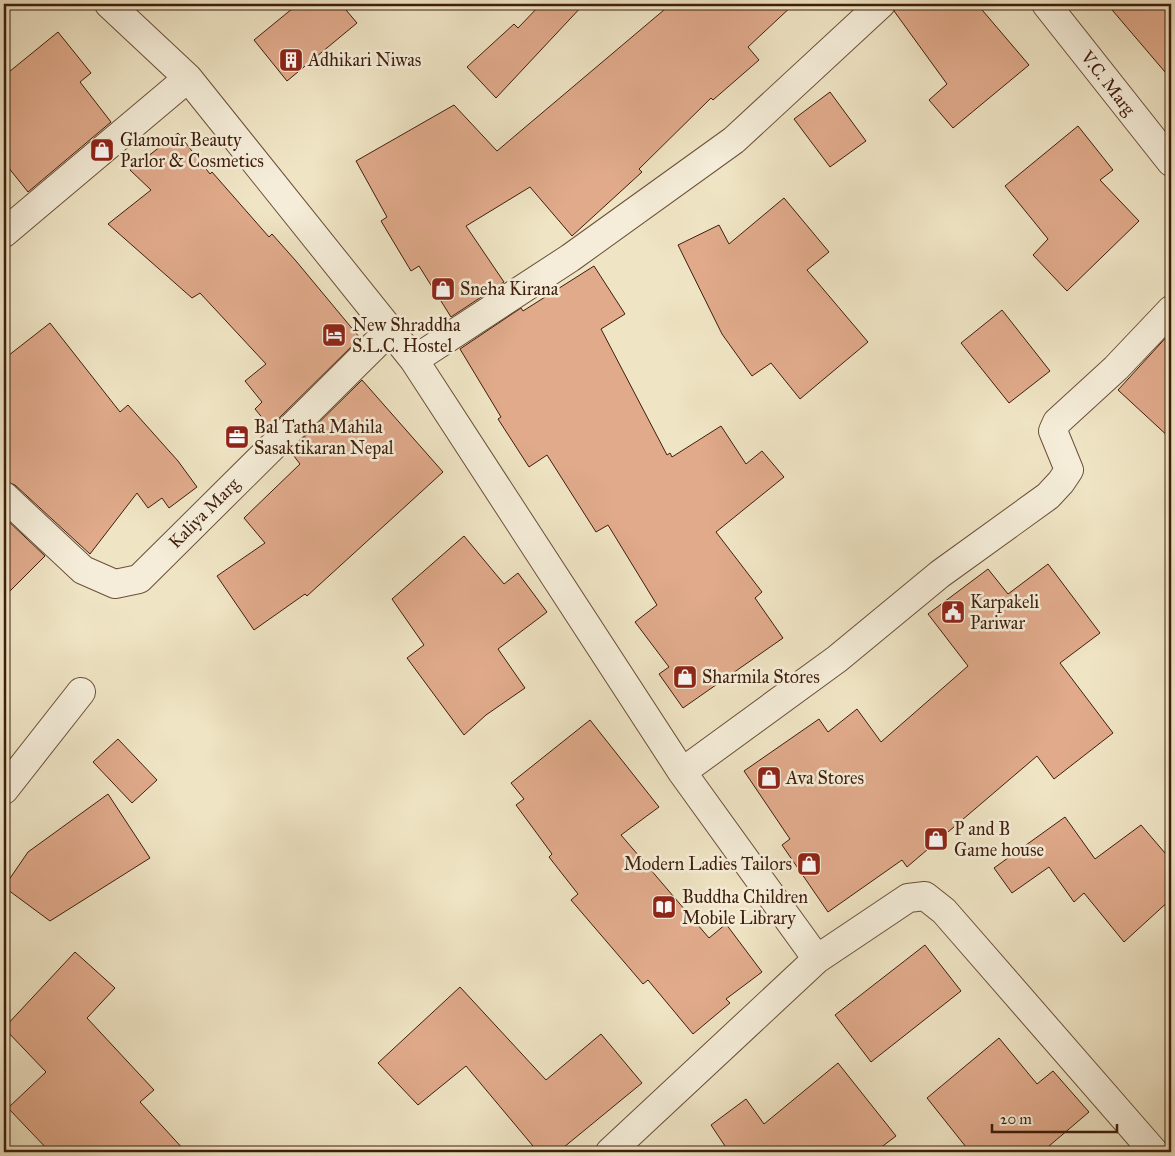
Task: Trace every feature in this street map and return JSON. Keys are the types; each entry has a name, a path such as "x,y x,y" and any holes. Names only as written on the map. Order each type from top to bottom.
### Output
{"street":[{"path":"110,4 188,78 414,360 682,772 817,959"},
{"path":"414,360 570,258 734,140 881,4"},
{"name":"V.C. Marg","path":"1046,4 1171,162"},
{"path":"4,233 188,78"},
{"path":"682,772 837,659 940,574 1048,496 1069,470 1053,431 1057,422 1116,368 1171,310"},
{"name":"Kaliya Marg","path":"4,496 83,570 116,584 138,579 389,331"},
{"path":"4,790 81,692"},
{"path":"610,1152 817,959 908,898 925,896 944,911 1154,1152"}],"building":[{"name":"Adhikari Niwas","path":"298,4 341,4 357,23 287,81 254,40"},
{"path":"541,4 584,4 496,98 467,67 514,24 518,28"},
{"path":"671,4 794,4 748,47 759,60 713,100 711,98 639,169 642,172 572,236 530,187 466,226 504,282 451,317 419,266 411,271 381,221 387,217 356,161 454,105 497,151"},
{"path":"896,4 977,4 1029,65 953,128 929,100 947,84 894,11"},
{"path":"1107,4 1171,4 1171,79"},
{"path":"58,32 91,73 80,82 111,122 28,192 4,162 4,76"},
{"path":"830,92 866,141 830,167 794,119"},
{"path":"1078,126 1113,170 1100,180 1139,221 1067,291 1033,255 1048,239 1005,186"},
{"path":"178,133 210,174 212,172 269,237 272,234 360,338 270,427 255,409 262,402 245,381 266,364 200,293 192,298 108,224 151,190 130,170"},
{"path":"784,198 829,252 807,270 868,342 800,399 771,363 752,376 722,334 678,245 719,225 729,244"},
{"path":"594,266 625,314 601,329 667,455 670,453 672,457 721,426 746,464 762,451 784,477 716,532 762,592 755,598 783,638 683,708 659,674 669,667 635,622 657,605 608,525 596,532 547,455 529,467 498,419 501,417 460,349 521,308 523,311"},
{"path":"1002,310 1050,371 1009,403 961,343"},
{"path":"50,323 120,412 128,405 178,461 197,487 169,508 162,498 148,508 137,493 90,554 15,485 4,481 4,359"},
{"path":"1171,332 1171,439 1118,390"},
{"path":"362,380 443,472 307,596 305,594 254,630 217,576 265,543 244,518 300,464 290,451"},
{"path":"4,517 45,556 4,597"},
{"path":"464,536 504,584 518,573 547,612 498,649 525,688 486,715 464,735 407,658 424,645 392,599"},
{"path":"1048,564 1100,633 1060,663 1113,733 1054,779 1037,756 907,867 902,860 828,912 782,845 790,839 744,771 819,719 828,732 857,709 881,742 968,666 928,614 988,569 1008,594"},
{"path":"590,720 659,807 621,835 709,938 726,924 762,972 726,999 730,1003 693,1034 648,980 643,984 571,900 578,894 549,857 552,854 516,805 524,799 511,783"},
{"path":"118,739 157,780 132,803 93,762"},
{"path":"108,794 150,858 50,921 4,887 28,852"},
{"path":"1065,817 1095,859 1141,825 1171,860 1171,899 1124,942 1084,893 1074,902 1049,867 1012,893 994,868"},
{"path":"925,945 961,991 871,1062 835,1015"},
{"path":"75,952 115,988 87,1018 154,1090 140,1102 186,1152 50,1152 8,1108 46,1072 4,1028"},
{"path":"460,987 546,1080 601,1034 642,1083 558,1152 538,1152 466,1066 418,1105 378,1063"},
{"path":"999,1038 1037,1084 1053,1071 1089,1112 1042,1152 970,1152 927,1098"},
{"path":"838,1063 896,1136 875,1152 729,1152 711,1125 746,1099 764,1124"}],"place":[{"name":"Adhikari Niwas","path":"291,60"},
{"name":"Glamour Beauty Parlor & Cosmetics","path":"102,150"},
{"name":"Sneha Kirana","path":"443,289"},
{"name":"New Shraddha S.L.C. Hostel","path":"334,335"},
{"name":"Bal Tatha Mahila Sasaktikaran Nepal","path":"237,437"},
{"name":"Karpakeli Pariwar","path":"953,612"},
{"name":"Sharmila Stores","path":"685,677"},
{"name":"Ava Stores","path":"769,778"},
{"name":"P and B Game house","path":"936,839"},
{"name":"Modern Ladies Tailors","path":"809,864"},
{"name":"Buddha Children Mobile Library","path":"664,907"}]}
